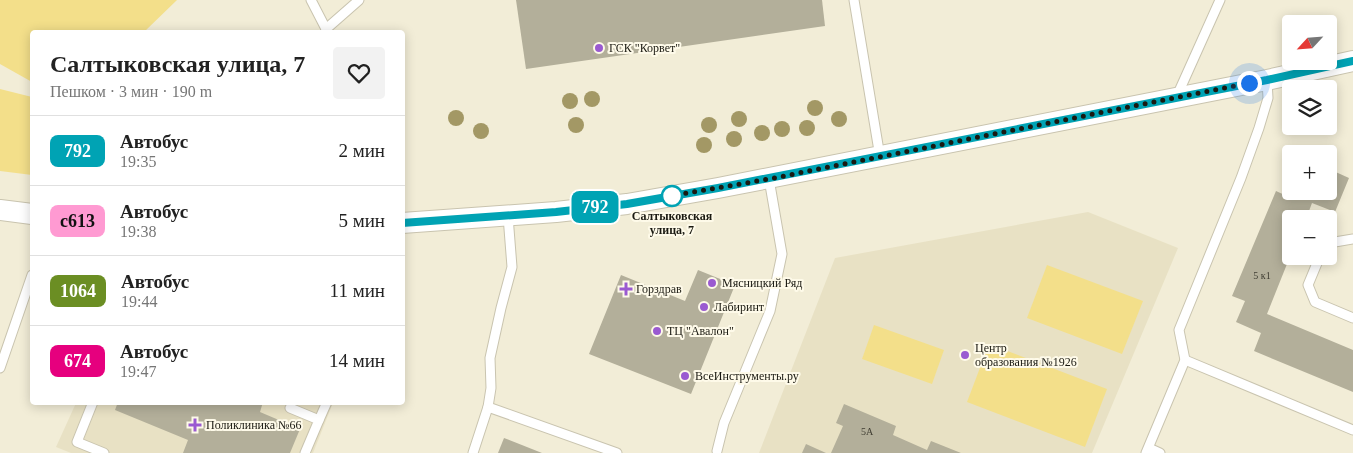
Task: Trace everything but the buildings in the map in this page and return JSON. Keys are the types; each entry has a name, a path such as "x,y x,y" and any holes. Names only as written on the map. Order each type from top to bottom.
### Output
{"street":[{"path":"405,223 508,216 627,204 769,179 1267,80 1353,61"},
{"path":"0,210 30,214"}],"lane":[{"path":"311,0 326,30"},
{"path":"327,30 359,0"},
{"path":"854,0 880,157"},
{"path":"1176,98 1220,0"},
{"path":"1160,453 1147,450 1185,360 1179,330 1241,178 1259,128 1268,98 1267,80"},
{"path":"717,451 724,423 770,311 782,254 769,179"},
{"path":"473,453 488,407 491,388 490,358 512,267 508,216"},
{"path":"1337,242 1353,239"},
{"path":"1316,265 1308,285 1315,302 1353,318"},
{"path":"0,368 30,286"},
{"path":"1185,360 1353,430"},
{"path":"92,405 77,442 104,453"},
{"path":"305,453 326,405"},
{"path":"488,407 617,453"},
{"path":"290,408 319,420"}],"shaded area":[{"path":"0,0 177,0 146,30 30,30 30,81 0,64"},
{"path":"0,89 30,96 30,175 0,171"},
{"name":"Центр образования №1926","path":"1088,212 1178,248 1092,453 759,453 835,258"},
{"path":"1047,265 1143,301 1122,354 1027,318"},
{"path":"874,325 944,350 932,384 862,359"},
{"path":"989,344 1107,389 1085,447 967,402"},
{"name":"Поликлиника №66","path":"75,405 332,405 313,453 71,453 56,447"}],"bus line":[{"name":"792","path":"405,223 536,214 627,204 769,179 1267,80 1353,61"}],"place":[{"name":"ГСК \"Корвет\"","path":"599,48"},
{"name":"Салтыковская улица, 7","path":"672,196"},
{"name":"Мясницкий Ряд","path":"712,283"},
{"name":"Горздрав","path":"626,289"},
{"name":"Лабиринт","path":"704,307"},
{"name":"ТЦ \"Авалон\"","path":"657,331"},
{"name":"Центр образования №1926","path":"965,355"},
{"name":"ВсеИнструменты.ру","path":"685,376"},
{"name":"Поликлиника №66","path":"195,425"}],"route":[{"path":"672,196 670,196 769,179 1249,83"}]}
